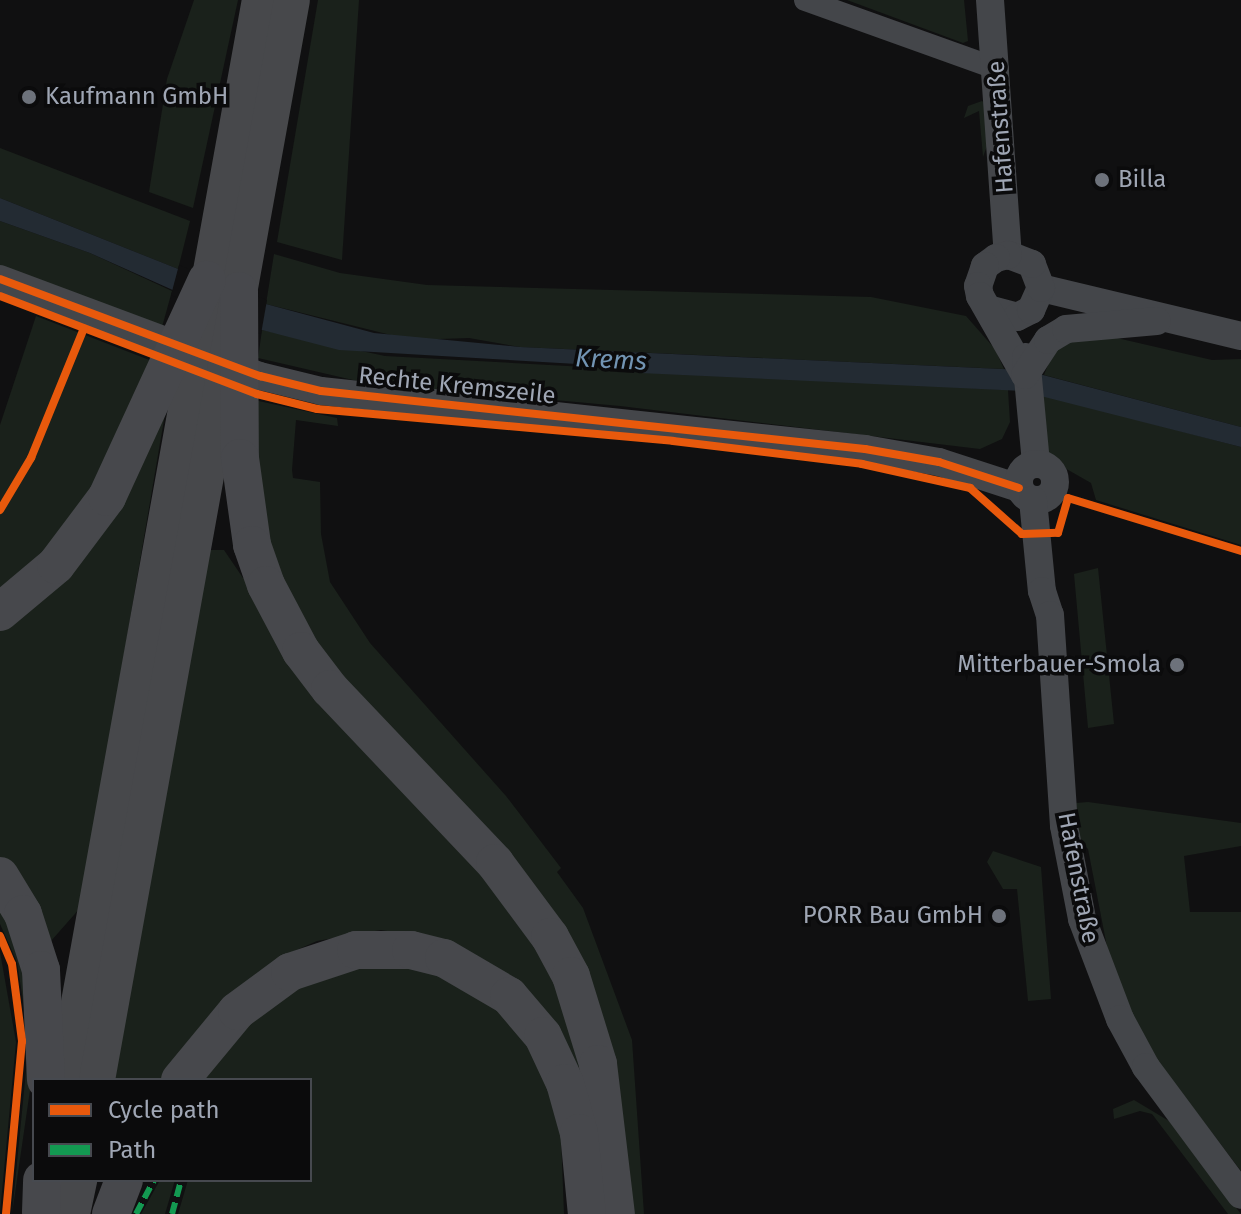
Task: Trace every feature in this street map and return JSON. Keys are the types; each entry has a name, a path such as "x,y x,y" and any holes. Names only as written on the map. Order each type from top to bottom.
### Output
{"highway":[{"path":"0,612 56,565 107,497 204,387 223,286"},
{"path":"223,286 204,387 279,616 330,689 523,897 571,976 598,1064 616,1214"},
{"path":"0,876 23,914 41,970 46,1078"},
{"path":"182,1078 237,1011 290,972 356,950 411,950 444,958 509,996 543,1036 565,1083 579,1133 587,1214"},
{"path":"111,1214 123,1182"}],"main road":[{"path":"240,199 260,0"},
{"path":"223,286 240,199 292,0"},
{"path":"65,1078 204,387"},
{"path":"97,1078 204,387"},
{"path":"48,1200 76,1182"}],"street":[{"path":"805,0 998,69"},
{"name":"Hafenstraße","path":"990,0 998,69 1008,255 996,258 980,275 980,296 1025,375"},
{"path":"1008,255 1032,264 1033,308"},
{"name":"Rechte Kremszeile","path":"0,279 260,376 321,391 428,406 675,426 939,462 965,455 1033,478"},
{"path":"992,315 1017,317 1033,308 1180,319 1241,336"},
{"name":"Hafenstraße","path":"1033,308 1025,375 1042,591 1050,615 1066,838 1096,963 1146,1067 1241,1195"},
{"path":"1025,375 1057,332 1077,326 1180,319"}],"shaded area":[{"path":"194,0 238,0 193,208 149,192 167,79"},
{"path":"318,0 359,0 342,260 277,242"},
{"path":"847,0 964,0 968,41 963,43"},
{"path":"982,101 986,104 987,146 983,157 979,111 964,118 968,106"},
{"path":"0,148 190,221 178,269 0,198"},
{"path":"0,221 90,253 172,291 162,327 0,266"},
{"path":"274,254 340,273 427,285 871,297 966,316 995,349 1004,369 520,347 469,338 411,340 266,304"},
{"path":"36,316 152,361 98,493 0,600 0,425"},
{"path":"262,330 385,356 1008,390 1010,422 1002,439 980,449 620,406 366,383 258,358"},
{"path":"1117,338 1212,360 1241,359 1241,427 1044,375 1053,352 1069,341"},
{"path":"1043,395 1241,447 1241,545 1096,500 1091,483 1049,459"},
{"path":"254,400 337,418 338,426 296,420 292,470 293,478 320,482 321,534 330,582 370,643 506,796 561,868 557,872 583,908 632,1040 644,1214 625,1214 595,1013 323,662 263,543"},
{"path":"165,414 81,907 51,941 0,857 0,624"},
{"path":"209,550 224,550 243,578 250,576 541,941 598,1115 518,984 448,941 381,930 317,941 283,956 164,1078 111,1078"},
{"path":"1098,568 1114,724 1088,728 1074,574"},
{"path":"1088,802 1241,823 1241,846 1184,856 1190,912 1241,912 1241,1171 1156,1059 1132,1014 1109,957 1088,849 1080,841 1076,803"},
{"path":"993,851 1041,867 1051,999 1028,1001 1017,889 1003,889 987,862"},
{"path":"0,897 21,938 36,1049 12,1214 29,1040 17,962 0,924"},
{"path":"0,952 16,1042 0,1213"},
{"path":"380,964 439,973 499,1009 541,1065 561,1136 564,1214 178,1214 187,1182 312,1182 312,1078 198,1078 247,1021 326,972"},
{"path":"1134,1100 1169,1121 1241,1214 1228,1214 1152,1114 1140,1111 1114,1119 1113,1109"},
{"path":"159,1182 174,1182 165,1214 141,1214"}],"water":[{"name":"Krems","path":"0,198 266,304 374,333 520,347 1024,370 1241,427 1241,447 1021,391 640,373 629,367 339,350 262,330 90,253 0,221"}],"pier":[{"path":"179,265 267,300 261,334 171,295"}],"marked path":[{"path":"136,1214 153,1182"},
{"path":"172,1214 180,1182"}],"cycle path":[{"path":"0,279 260,376 321,391 865,449 939,462 1019,488"},
{"path":"0,296 257,394 317,409 673,441 862,464 970,488 1022,534 1058,533 1068,498 1241,551"},
{"path":"0,510 31,458 84,328"},
{"path":"0,936 12,964 22,1041 6,1214"}],"place":[{"name":"Kaufmann GmbH","path":"29,97"},
{"name":"Billa","path":"1102,180"},
{"name":"Mitterbauer-Smola","path":"1177,665"},
{"name":"PORR Bau GmbH","path":"999,916"}]}
